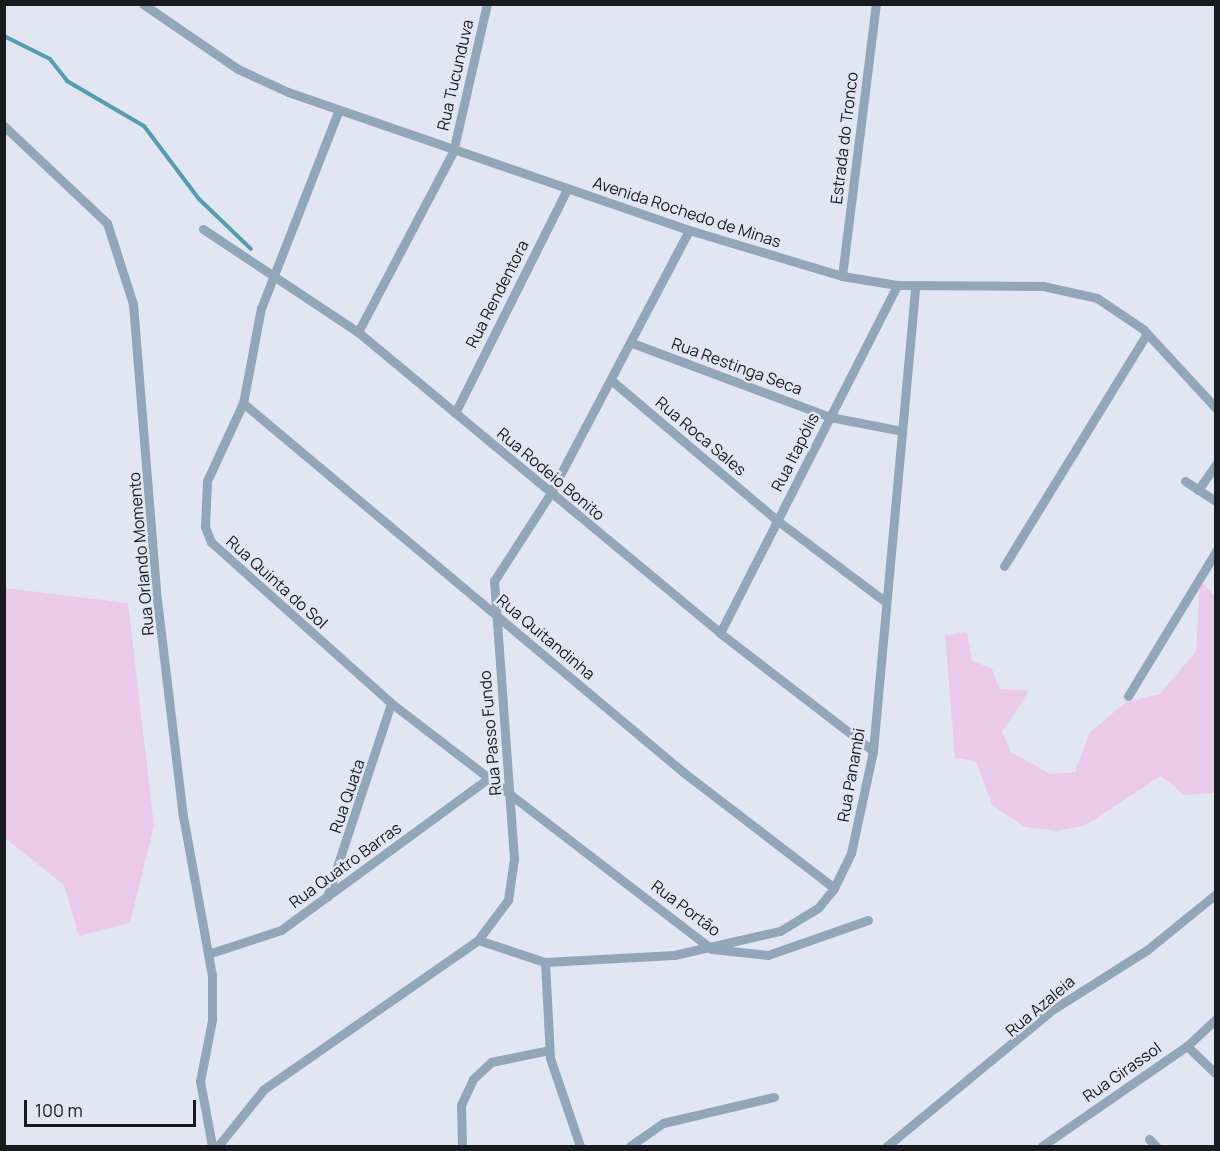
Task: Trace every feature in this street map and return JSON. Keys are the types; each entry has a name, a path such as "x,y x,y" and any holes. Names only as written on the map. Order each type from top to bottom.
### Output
{"street":[{"name":"Avenida Rochedo de Minas","path":"143,4 238,69 338,112 689,230 842,276 897,285 1071,290 1121,311 1148,334 1215,408"},
{"name":"Rua Tucunduva","path":"358,332 453,152 487,4"},
{"name":"Estrada do Tronco","path":"842,276 876,4"},
{"name":"Rua Quinta do Sol","path":"338,112 255,328 243,403 207,481 205,527 211,543 391,703 511,795"},
{"name":"Rua Orlando Momento","path":"4,126 107,223 133,304 156,591 183,816 213,997 200,1081 212,1146"},
{"name":"Rua Rendentora","path":"455,413 567,189"},
{"name":"Rua Rodeio Bonito","path":"203,229 277,275 358,332 550,494 720,633 873,751"},
{"name":"Rua Passo Fundo","path":"218,1146 264,1089 478,940 500,915 513,877 511,795 492,612 494,581 550,494 632,343 689,230"},
{"name":"Rua Itapólis","path":"720,633 897,285"},
{"name":"Rua Panambi","path":"478,940 545,962 631,960 711,949 780,931 818,908 834,888 851,853 873,751 915,287"},
{"path":"1004,566 1148,334"},
{"name":"Rua Restinga Seca","path":"632,343 830,417 902,431"},
{"name":"Rua Roca Sales","path":"611,380 778,520 886,602"},
{"name":"Rua Quitandinha","path":"243,403 683,771 834,888"},
{"path":"1198,490 1215,464"},
{"path":"1185,481 1215,501"},
{"path":"1128,696 1215,551"},
{"name":"Rua Quata","path":"327,897 391,703"},
{"name":"Rua Quatro Barras","path":"207,954 259,941 327,897 489,778"},
{"name":"Rua Portão","path":"511,795 711,949 768,955 868,920"},
{"name":"Rua Azaleia","path":"886,1146 898,1143 1052,1010 1146,950 1215,894"},
{"path":"545,962 549,1050 580,1146"},
{"name":"Rua Girassol","path":"1042,1146 1187,1046 1215,1019"},
{"path":"1187,1046 1215,1074"},
{"path":"462,1146 461,1105 473,1079 491,1062 549,1050"},
{"path":"630,1146 663,1123 774,1097"}],"shaded area":[{"path":"1200,581 1215,596 1215,793 1184,795 1161,776 1084,826 1056,831 1025,827 992,805 976,761 955,758 945,635 967,632 972,660 992,669 1000,689 1029,691 1002,732 1011,752 1050,774 1075,772 1090,732 1126,702 1160,694 1196,651"},
{"path":"5,588 128,603 154,826 130,923 79,936 64,885 5,838"}],"waterway":[{"path":"4,36 50,59 67,81 144,126 199,199 251,249"}]}
